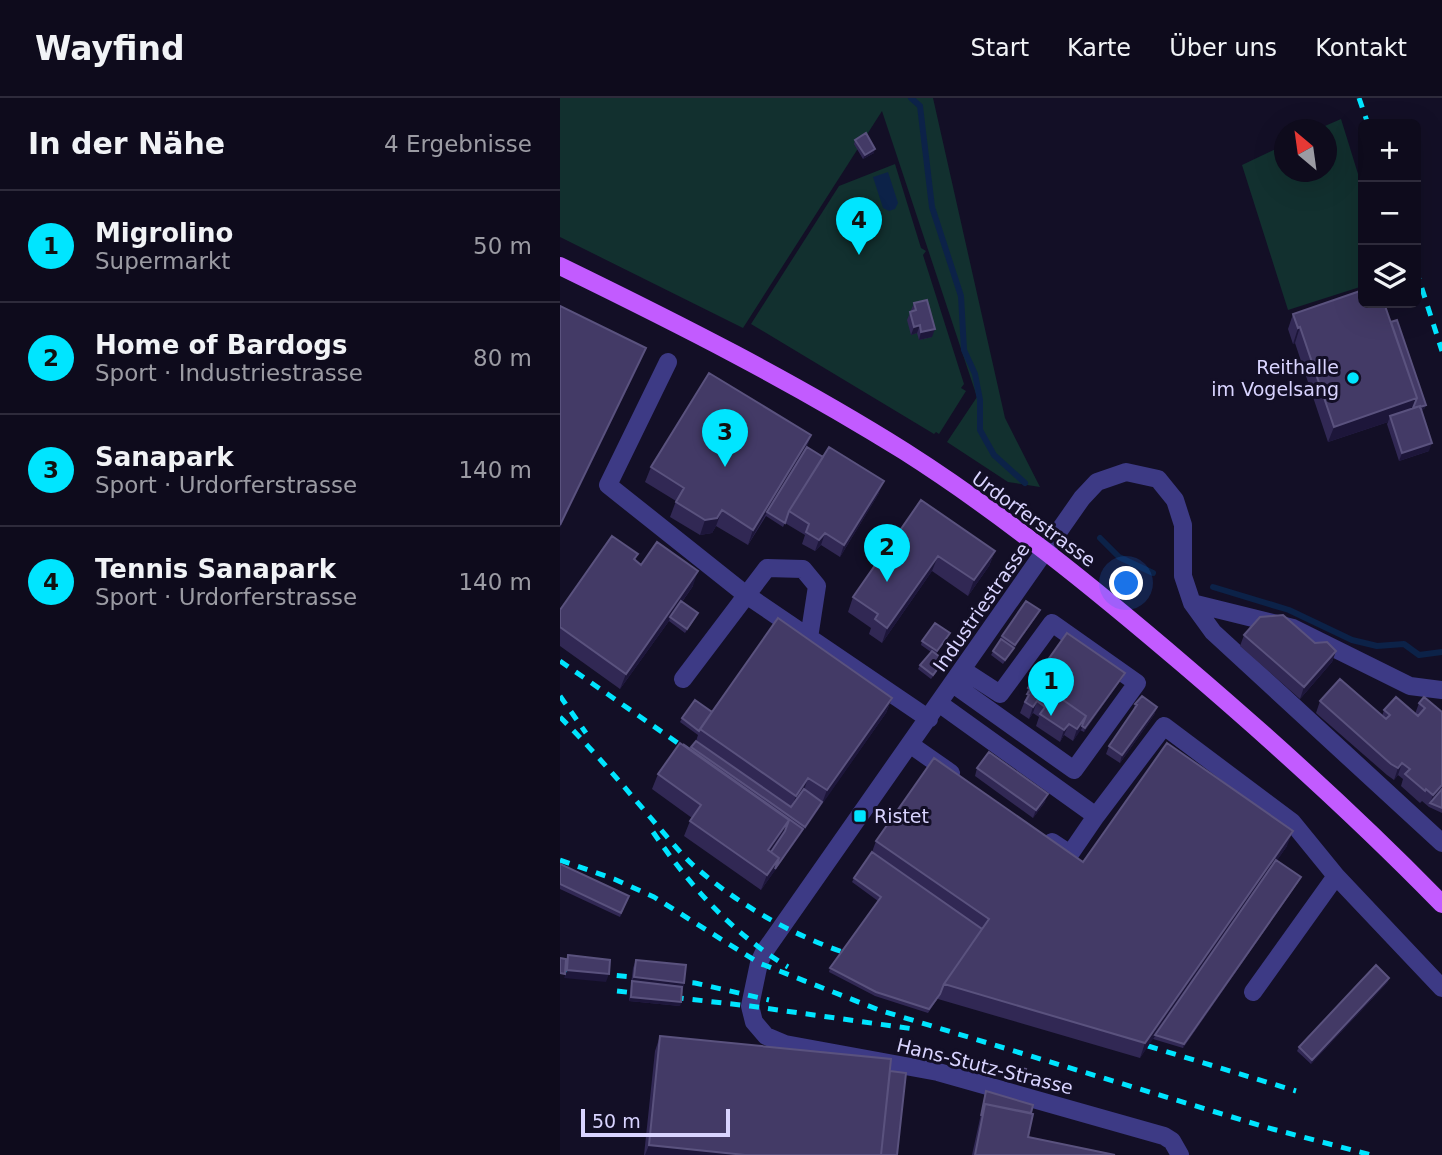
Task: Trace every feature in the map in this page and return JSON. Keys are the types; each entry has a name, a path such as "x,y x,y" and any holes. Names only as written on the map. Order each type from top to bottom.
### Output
{"main road":[{"name":"Urdorferstrasse","path":"560,266 727,350 905,452 1045,550 1156,641 1285,754 1442,904"}],"street":[{"path":"668,362 608,485 745,594 929,719"},
{"name":"Industriestrasse","path":"759,963 782,926 1082,498 1097,482 1126,472 1158,479 1175,500 1183,525 1183,576 1192,603 1213,632 1439,833"},
{"path":"683,679 767,568 803,569 817,586 809,638"},
{"path":"1192,603 1293,628 1410,686 1442,690"},
{"path":"1052,623 1137,684 1074,770 958,677 1000,694 1052,623"},
{"path":"940,704 1096,816"},
{"path":"1036,831 1070,854 1164,726 1292,822 1336,877 1442,988"},
{"path":"911,745 968,784"},
{"path":"1253,992 1336,877"},
{"name":"Hans-Stutz-Strasse","path":"759,963 750,1006 754,1022 766,1036 785,1044 938,1072 1137,1129 1172,1141 1180,1155"}],"green space":[{"path":"560,98 933,98 1005,418 1040,487 1008,482 947,442 977,397 882,111 743,328 560,237"},
{"path":"1341,119 1358,174 1358,288 1288,310 1242,165 1274,150 1274,182 1337,182 1337,121"},
{"path":"895,164 921,248 926,251 923,255 964,384 961,388 966,391 939,434 934,434 751,324 839,186"}],"water":[{"path":"888,172 898,203 895,209 889,211 883,208 873,177"}],"building":[{"path":"866,133 875,149 865,155 855,140"},
{"name":"Reithalle im Vogelsang","path":"1358,292 1358,308 1386,308 1417,398 1334,427 1300,327 1298,328 1293,314"},
{"path":"927,300 935,329 921,332 920,325 914,327 910,312 916,310 914,303"},
{"path":"560,306 646,348 560,525"},
{"path":"1397,320 1426,405 1420,407 1413,408 1417,398 1391,322"},
{"path":"709,373 811,435 753,530 722,510 717,518 705,520 676,502 684,488 651,467"},
{"path":"1420,406 1432,443 1402,453 1390,416"},
{"path":"807,447 823,457 789,511 785,523 767,512"},
{"path":"829,447 884,481 844,545 825,533 819,540 806,532 809,524 789,511"},
{"path":"921,500 995,551 974,580 938,556 887,628 875,619 878,614 853,597 887,548 885,546 891,537 894,539"},
{"path":"612,536 638,554 634,559 641,565 657,542 698,571 626,674 560,627 560,610"},
{"path":"681,601 698,613 687,629 670,617"},
{"path":"1026,601 1040,610 1015,645 1002,636"},
{"path":"1283,615 1315,643 1327,642 1336,651 1304,687 1244,635 1260,617"},
{"path":"778,618 892,698 827,790 808,778 796,796 700,729"},
{"path":"935,623 950,633 937,651 922,641"},
{"path":"1067,633 1125,673 1085,728 1082,726 1086,716 1036,681 1028,688"},
{"path":"1001,639 1014,648 1005,660 993,651"},
{"path":"932,651 944,660 933,675 920,665"},
{"path":"1340,679 1386,719 1390,715 1384,710 1396,697 1418,716 1425,708 1419,703 1424,697 1442,712 1442,785 1433,795 1405,774 1410,769 1402,763 1398,768 1391,764 1320,701"},
{"path":"1036,681 1086,716 1077,729 1069,724 1064,730 1040,714 1045,707 1037,701 1033,707 1025,702"},
{"path":"1142,696 1157,707 1122,755 1109,746"},
{"path":"695,700 712,712 699,731 682,718"},
{"path":"696,741 791,807 804,789 822,802 805,827 691,747"},
{"path":"680,743 789,820 768,850 779,858 767,875 690,821 701,805 658,774"},
{"path":"1167,743 1293,831 1145,1043 944,984 989,919 876,841 934,758 1083,862"},
{"path":"683,744 803,829 775,869 779,858 771,852 789,820"},
{"path":"989,752 1048,794 1036,810 977,768"},
{"path":"1442,789 1442,808 1430,803"},
{"path":"872,852 982,929 929,1009 876,992 830,968 881,897 854,878"},
{"path":"1276,860 1301,877 1184,1044 1155,1035"},
{"path":"560,864 629,896 621,913 560,884"},
{"path":"568,955 610,960 609,974 567,970"},
{"path":"560,958 566,959 565,974 560,973"},
{"path":"636,960 686,965 684,983 634,977"},
{"path":"1376,965 1389,978 1312,1060 1299,1047"},
{"path":"632,981 682,987 681,1002 631,997"},
{"path":"660,1036 891,1059 881,1155 745,1155 649,1145"},
{"path":"1017,1067 1026,1069 1024,1076 1015,1073"},
{"path":"890,1071 906,1073 897,1155 881,1155"},
{"path":"986,1091 1033,1105 1031,1113 985,1104 981,1116"},
{"path":"985,1104 1033,1114 1028,1137 1115,1155 975,1155"}],"waterway":[{"path":"911,98 920,106 932,207 961,296 964,350 975,374 980,400 980,430 994,455 1025,483"},
{"path":"1100,538 1119,557 1153,573"},
{"path":"1213,587 1289,610 1352,640 1377,646 1404,644 1419,655 1442,652"}],"railway":[{"path":"1359,98 1366,119"},
{"path":"1421,286 1442,351"},
{"path":"560,661 695,755"},
{"path":"560,696 586,733"},
{"path":"560,717 682,854 712,881 751,908 794,932 861,958"},
{"path":"653,832 681,871 713,907 748,939 788,967"},
{"path":"560,860 654,897 759,963 879,1010 1265,1127 1371,1155"},
{"path":"560,970 695,983 769,1000"},
{"path":"617,991 914,1029"},
{"path":"1148,1046 1296,1091"}],"place":[{"name":"Tennis Sanapark","path":"859,255"},
{"name":"Reithalle im Vogelsang","path":"1353,378"},
{"name":"Sanapark","path":"725,467"},
{"name":"Home of Bardogs","path":"887,582"},
{"name":"Migrolino","path":"1051,716"},
{"name":"Ristet","path":"860,816"}]}
